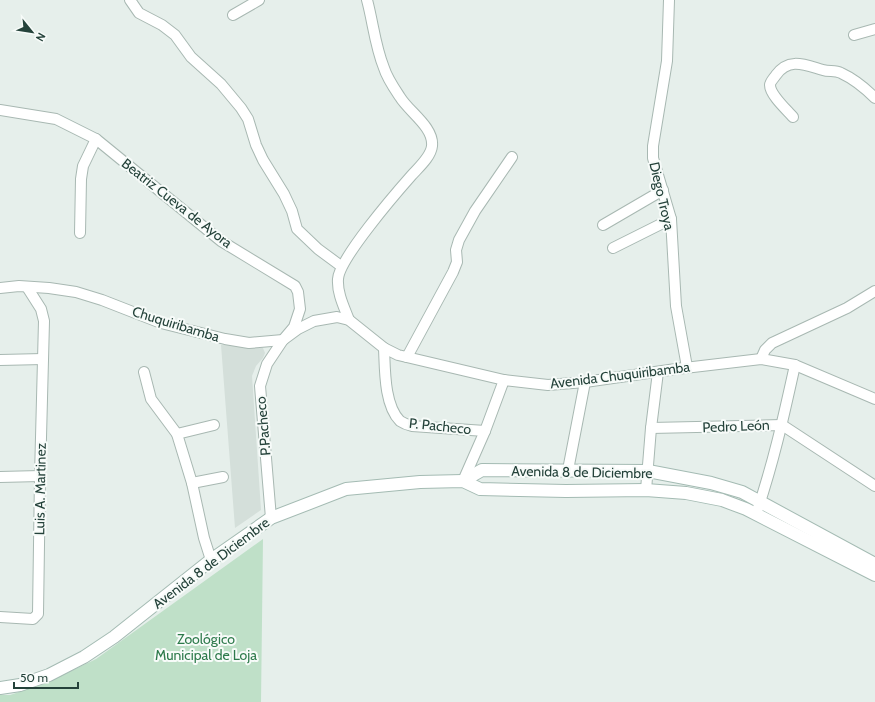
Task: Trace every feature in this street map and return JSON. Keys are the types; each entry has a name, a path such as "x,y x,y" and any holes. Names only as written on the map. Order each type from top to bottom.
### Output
{"main road":[{"name":"Avenida 8 de Diciembre","path":"463,482 482,470 648,471 730,487 760,501 875,564"},
{"name":"Avenida 8 de Diciembre","path":"0,688 20,685 49,675 84,657 114,637 211,560 271,518 346,489 420,482 463,482 480,489 566,492 646,490 686,493 722,500 756,514 875,575"}],"street":[{"path":"130,0 139,13 162,25 175,35 191,57 217,79 241,108 248,119 256,145 263,160 284,194 292,211 297,230 318,249 342,266"},
{"path":"233,15 260,0"},
{"path":"349,320 341,299 338,279 342,266 388,203 427,157 432,148 432,138 422,122 401,98 384,69 378,50 367,0"},
{"name":"Diego Troya","path":"669,0 667,61 653,146 653,158 671,218 676,306 687,367"},
{"path":"854,35 875,29"},
{"path":"793,117 774,95 770,86 771,81 780,69 790,64 803,64 825,71 839,72 855,80 875,98"},
{"name":"Beatriz Cueva de Ayora","path":"0,110 56,119 96,139 222,241 295,286 298,292 300,309 294,328 283,340"},
{"path":"80,233 81,179 84,166 96,139"},
{"path":"407,357 453,272 457,262 456,250 459,240 475,211 512,157"},
{"path":"603,225 663,190"},
{"path":"613,248 671,218"},
{"name":"Chuquiribamba","path":"0,288 19,286 76,292 102,300 160,323 225,339 249,343 283,340"},
{"name":"Luis A. Martinez","path":"0,616 33,619 36,618 38,614 44,321 40,309 27,287"},
{"path":"761,359 765,350 772,343 847,308 875,291"},
{"path":"283,340 298,328 314,321 337,317 349,320"},
{"name":"Avenida Chuquiribamba","path":"349,320 384,348 407,357 504,380 548,385 585,382 687,367 761,359 795,365 875,399"},
{"name":"P.Pacheco","path":"271,518 260,386 267,364 283,340"},
{"name":"P. Pacheco","path":"384,348 386,377 391,405 401,422 412,426 485,431"},
{"path":"0,360 43,359"},
{"path":"756,514 782,425 795,365"},
{"path":"144,372 151,399 177,434 192,483 204,538 211,560"},
{"path":"646,490 651,428 658,372"},
{"path":"463,482 485,431 504,380"},
{"path":"568,470 585,382"},
{"path":"177,434 214,425"},
{"name":"Pedro León","path":"651,428 782,425 875,486"},
{"path":"0,477 40,476"},
{"path":"192,483 223,477"}],"shaded area":[{"path":"221,345 253,346 263,348 265,353 263,358 256,366 252,376 261,510 235,528"}],"green space":[{"name":"Zoológico Municipal de Loja","path":"263,539 261,702 0,702 0,695 10,695 49,682 96,659"}]}
